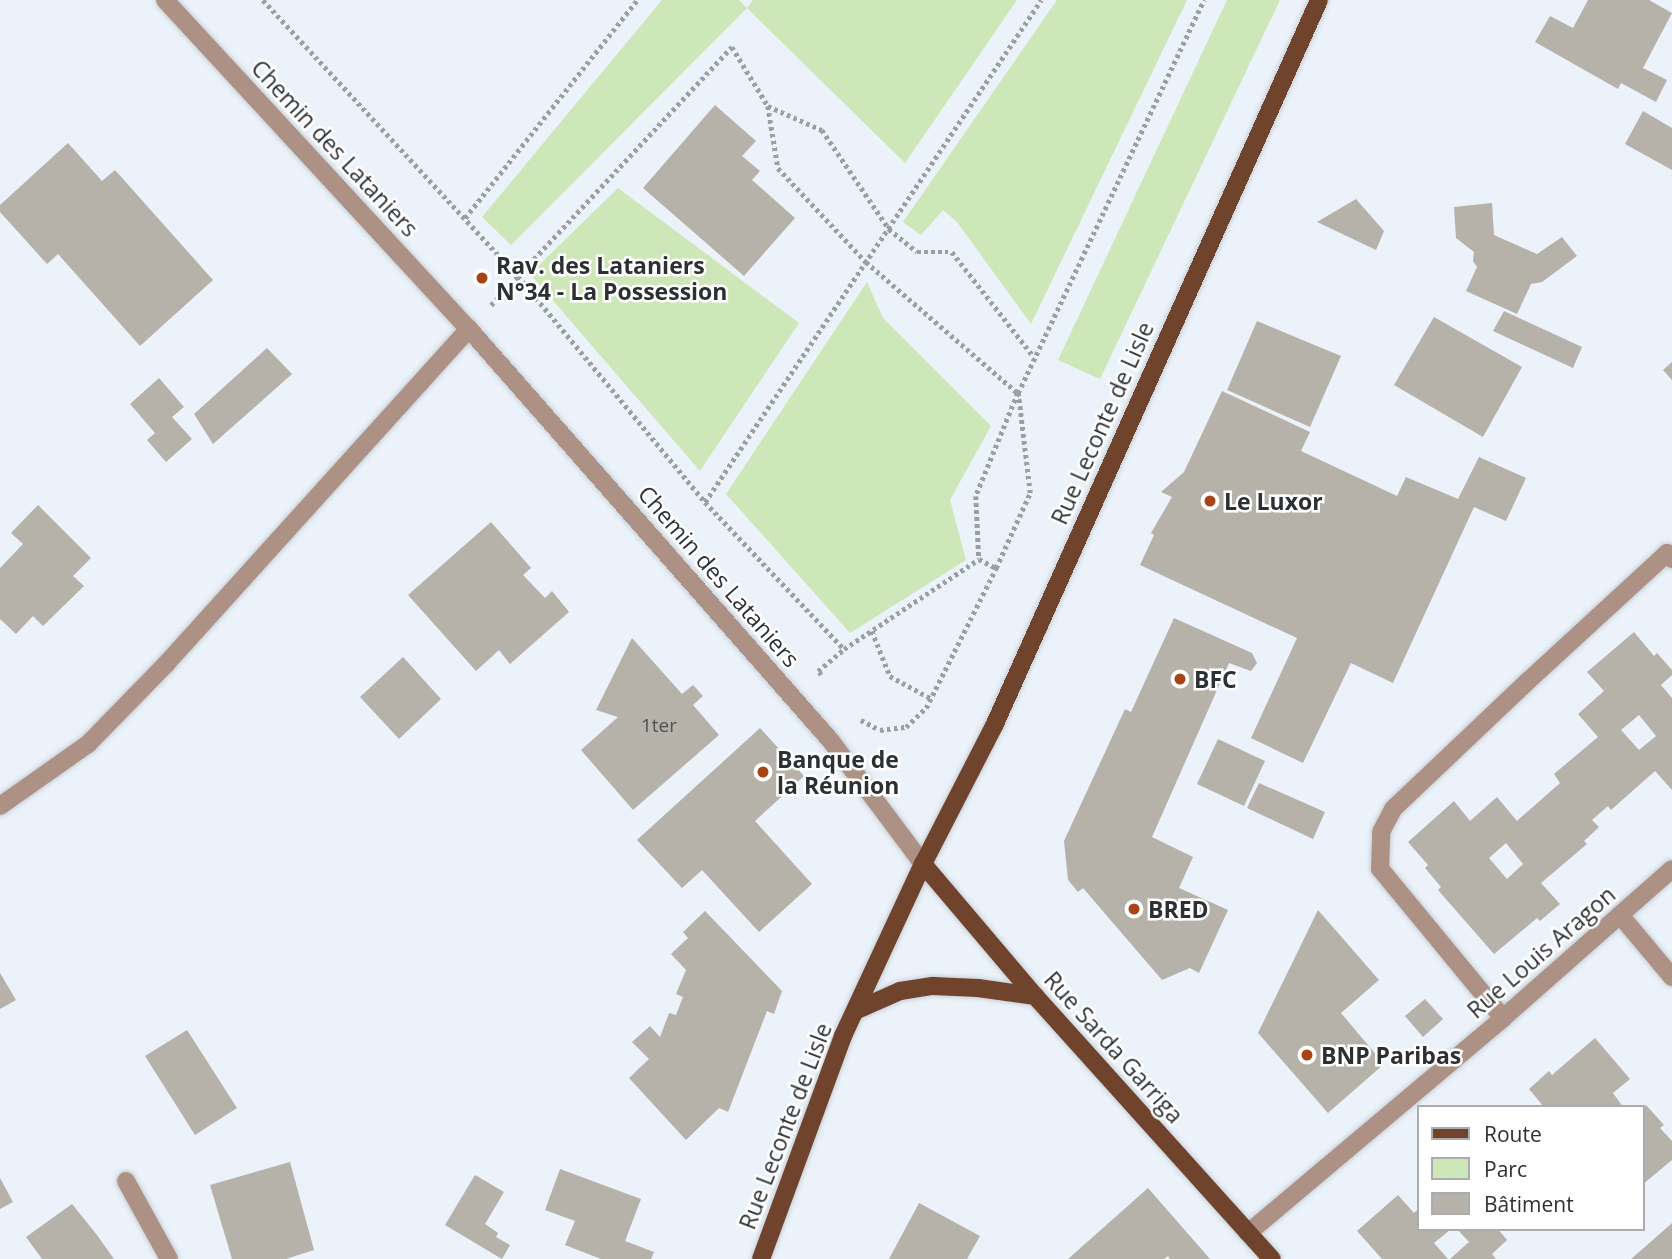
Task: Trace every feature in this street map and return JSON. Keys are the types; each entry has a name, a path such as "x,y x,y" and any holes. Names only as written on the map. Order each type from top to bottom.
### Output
{"main road":[{"name":"Rue Leconte de Lisle","path":"761,1259 843,1037 923,864 994,726 1320,0"},
{"name":"Rue Sarda Garriga","path":"923,864 1035,996 1272,1259"},
{"path":"857,1010 900,991 933,986 978,988 1035,996"}],"street":[{"name":"Chemin des Lataniers","path":"164,0 469,329 831,741 923,864"},
{"path":"0,806 88,744 166,664 469,329"},
{"path":"1503,1018 1380,869 1381,832 1394,809 1528,681 1667,553 1672,559"},
{"name":"Rue Louis Aragon","path":"1248,1233 1503,1018 1672,869"},
{"path":"1619,915 1672,976"},
{"path":"126,1181 169,1259"}],"path":[{"path":"263,0 519,276 705,502 844,649"},
{"path":"465,218 637,0"},
{"path":"705,502 1041,0"},
{"path":"979,559 976,496 1034,357 1204,0"},
{"path":"469,329 732,47 768,106 778,168 866,262 1018,393 1030,493 926,708 906,727 880,730 854,717"},
{"path":"768,106 822,130 889,229 917,252 952,252 1034,357"},
{"path":"979,559 996,568"},
{"path":"825,680 818,671 844,649 979,559"},
{"path":"872,631 890,676 930,698"}],"green space":[{"path":"662,0 739,0 747,8 511,245 482,217"},
{"path":"753,0 1017,0 905,163 747,8"},
{"path":"1057,0 1187,0 1031,324 957,222 943,210 921,235 903,222"},
{"path":"1227,0 1280,0 1100,379 1058,360"},
{"path":"618,188 799,323 700,471 530,274"},
{"path":"867,282 883,318 991,426 950,500 966,560 850,633 726,494"}],"building":[{"path":"1588,0 1649,0 1672,13 1643,68 1667,80 1656,102 1621,83 1618,89 1535,42 1550,16 1573,28"},
{"path":"715,105 756,141 742,156 760,171 752,180 795,218 744,276 643,188"},
{"path":"1643,111 1672,128 1672,170 1625,144"},
{"path":"68,143 102,181 115,170 213,280 140,346 58,254 47,264 0,212 0,205"},
{"path":"1356,199 1384,231 1376,250 1317,222"},
{"path":"1492,203 1494,235 1537,254 1562,237 1577,256 1542,282 1531,284 1517,314 1466,291 1477,267 1473,261 1474,252 1456,238 1454,207"},
{"path":"1504,311 1582,347 1573,368 1493,331"},
{"path":"1434,317 1522,367 1483,437 1394,385"},
{"path":"1257,321 1341,356 1310,427 1227,390"},
{"path":"267,348 292,374 213,444 194,414"},
{"path":"1672,362 1672,380 1663,370"},
{"path":"159,378 184,407 172,417 192,439 166,462 147,440 155,433 130,404"},
{"path":"1222,391 1310,432 1301,451 1397,496 1406,477 1458,499 1479,457 1526,478 1506,521 1474,507 1393,683 1351,663 1303,763 1251,738 1297,638 1140,565 1154,535 1151,533 1172,497 1161,492 1184,472"},
{"path":"38,505 91,558 73,576 84,586 43,626 33,616 16,634 0,619 0,568 23,544 11,533"},
{"path":"491,522 531,568 523,575 545,598 552,591 569,612 510,664 499,650 476,671 408,595"},
{"path":"1174,618 1252,653 1257,663 1251,671 1229,663 1152,837 1193,857 1179,888 1228,910 1199,973 1190,968 1162,980 1083,888 1078,892 1068,880 1064,841 1125,709 1131,712"},
{"path":"1634,632 1654,656 1657,653 1672,670 1672,675 1661,685 1672,698 1672,790 1655,771 1611,810 1608,806 1592,820 1599,827 1584,841 1587,844 1541,883 1560,904 1540,921 1537,918 1494,954 1438,890 1441,887 1425,868 1428,865 1408,842 1454,801 1470,821 1497,797 1517,821 1560,783 1554,774 1598,737 1578,714 1604,691 1587,672","holes":["1639,715 1656,736 1639,750 1621,730","1506,843 1523,864 1507,879 1489,858"]},
{"path":"632,638 682,694 693,685 703,696 693,705 719,735 633,810 581,750 618,717 596,710"},
{"path":"403,657 441,699 399,739 360,697"},
{"path":"760,728 804,776 755,821 812,884 759,932 702,870 682,888 637,840"},
{"path":"1218,739 1265,761 1244,806 1197,784"},
{"path":"1259,783 1325,812 1313,839 1247,808"},
{"path":"1318,910 1379,980 1341,1013 1384,1064 1328,1113 1258,1033"},
{"path":"705,911 782,991 774,1014 767,1011 728,1112 719,1108 686,1140 629,1078 649,1059 632,1042 650,1026 660,1037 669,1013 676,1015 683,997 676,994 686,970 671,954 688,938 683,932"},
{"path":"0,973 16,1000 0,1009"},
{"path":"1425,999 1443,1019 1423,1037 1405,1016"},
{"path":"187,1030 237,1108 195,1135 145,1056"},
{"path":"1595,1038 1630,1079 1613,1093 1622,1105 1542,1105 1529,1089 1549,1071 1552,1075"},
{"path":"1646,1105 1664,1125 1660,1128 1672,1141 1672,1160 1644,1183"},
{"path":"290,1162 314,1250 286,1259 232,1259 210,1185"},
{"path":"560,1169 641,1199 625,1241 654,1252 651,1259 601,1259 565,1245 575,1221 545,1210"},
{"path":"475,1175 504,1192 485,1224 498,1233 496,1237 510,1245 502,1259 445,1225"},
{"path":"0,1178 13,1202 0,1209"},
{"path":"1148,1188 1210,1259 1170,1259 1168,1256 1164,1259 1068,1259"},
{"path":"1398,1195 1414,1213 1416,1211 1416,1231 1449,1231 1434,1243 1448,1259 1382,1259 1357,1231"},
{"path":"919,1203 980,1236 967,1259 889,1259"},
{"path":"72,1204 114,1259 42,1259 26,1237"},
{"path":"1672,1223 1672,1259 1631,1259 1646,1246"},
{"path":"1459,1231 1500,1231 1507,1240 1492,1254 1496,1259 1450,1259 1469,1242"}],"place":[{"name":"Rav. des Lataniers N°34 - La Possession","path":"482,278"},
{"name":"Le Luxor","path":"1210,501"},
{"name":"BFC","path":"1180,679"},
{"name":"Banque de la Réunion","path":"763,772"},
{"name":"BRED","path":"1134,909"},
{"name":"BNP Paribas","path":"1307,1055"}]}
